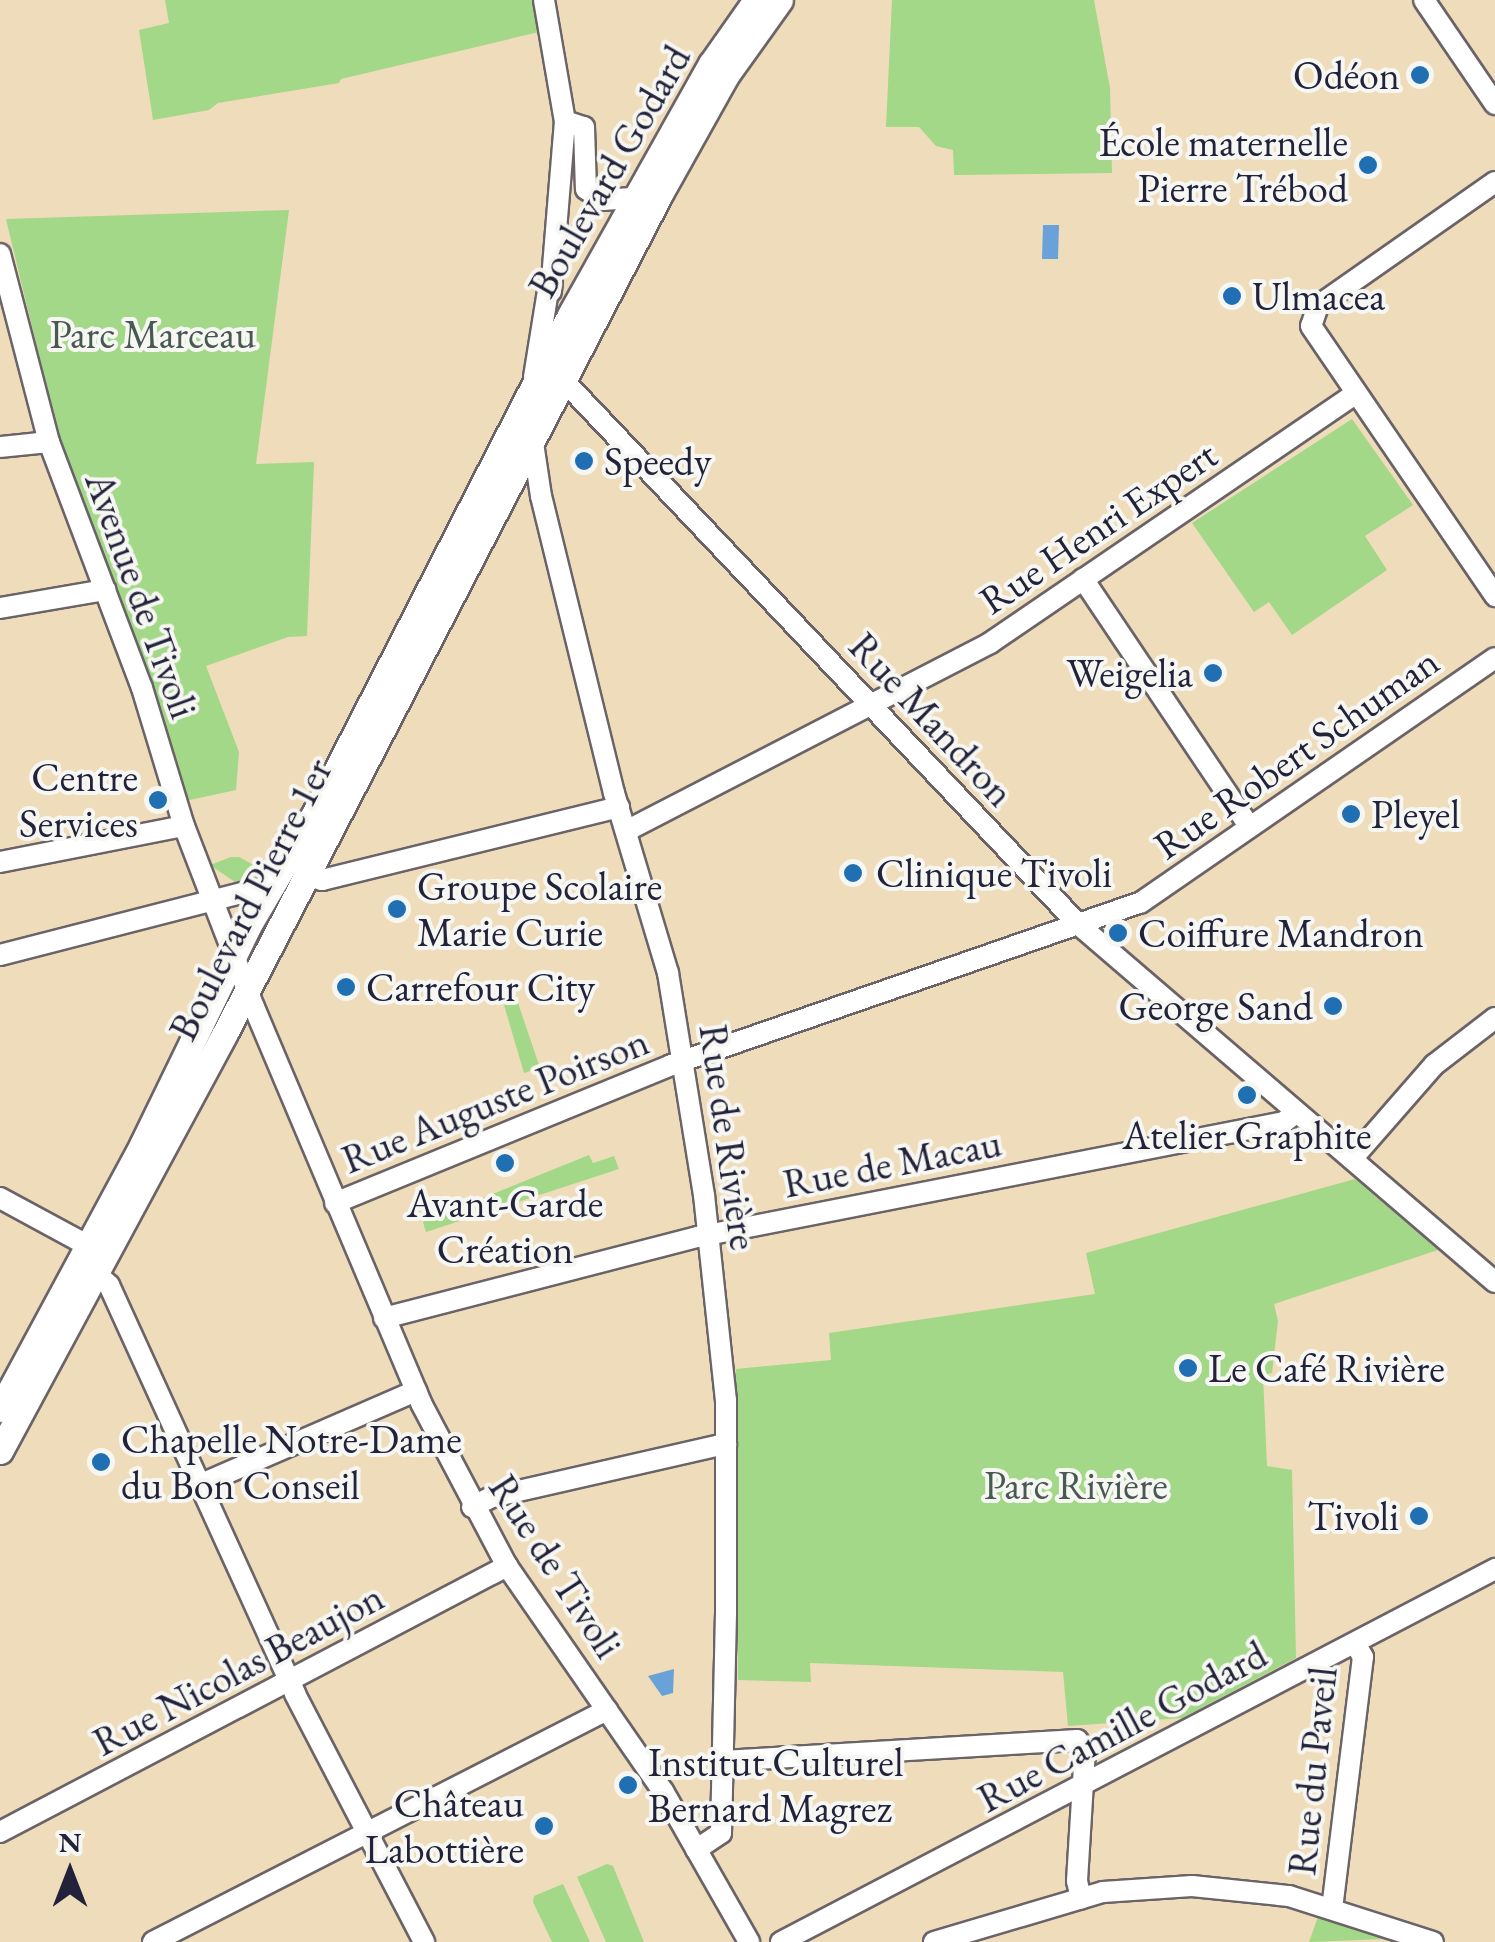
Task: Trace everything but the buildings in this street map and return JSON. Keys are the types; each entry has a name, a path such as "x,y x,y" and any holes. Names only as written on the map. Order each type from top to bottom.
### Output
{"main road":[{"name":"Boulevard Godard","path":"534,382 711,64 756,0"},
{"name":"Boulevard Godard","path":"564,381 727,74 780,0"},
{"name":"Boulevard Pierre 1er","path":"0,1451 564,381"},
{"name":"Boulevard Pierre 1er","path":"0,1409 142,1145 234,955 322,798 534,382"}],"street":[{"path":"534,382 564,381 555,342 550,278 565,121 544,0"},
{"path":"1424,0 1495,104"},
{"path":"565,121 584,127 583,178 593,197 635,198"},
{"path":"1495,182 1312,315 1316,337 1495,596"},
{"name":"Avenue de Tivoli","path":"1,260 49,442 142,688 184,826 246,988"},
{"name":"Rue de Rivière","path":"550,278 534,382 532,438 540,496 619,808 668,973 709,1234 726,1444 723,1761 720,1833 696,1850"},
{"name":"Rue Mandron","path":"564,381 1080,925 1495,1282"},
{"name":"Rue Henri Expert","path":"626,832 990,642 1356,393"},
{"path":"0,447 49,442"},
{"path":"502,494 526,484 540,496"},
{"path":"1083,579 1249,826"},
{"path":"0,608 105,590"},
{"name":"Rue Robert Schuman","path":"1080,925 1140,903 1495,658"},
{"path":"306,874 322,880 619,808"},
{"path":"0,862 184,826"},
{"path":"0,955 272,885"},
{"name":"Rue Auguste Poirson","path":"334,1204 684,1061 1080,925"},
{"path":"234,955 263,956"},
{"name":"Rue de Tivoli","path":"246,988 334,1204 472,1508 506,1566 664,1791 749,1942"},
{"path":"1352,1160 1434,1065 1495,1018"},
{"name":"Rue de Macau","path":"384,1318 709,1234 1284,1122 1296,1112"},
{"path":"0,1198 87,1245"},
{"path":"95,1272 108,1285 289,1683 424,1942"},
{"path":"197,1486 416,1391"},
{"path":"472,1508 492,1496 726,1444"},
{"name":"Rue Nicolas Beaujon","path":"0,1832 506,1566"},
{"name":"Rue Camille Godard","path":"782,1942 1495,1569"},
{"name":"Rue du Paveil","path":"1332,1908 1362,1657 1355,1643"},
{"path":"153,1942 606,1710"},
{"path":"723,1761 1077,1740 1084,1750 1077,1880 1081,1899"},
{"path":"934,1942 1103,1892 1192,1886 1289,1896 1432,1942"}],"green space":[{"path":"165,0 533,0 539,32 341,79 339,83 218,103 209,110 153,120 139,30 169,23"},
{"path":"892,0 1094,0 1110,88 1112,173 954,175 953,150 936,146 919,127 886,127"},
{"name":"Parc Marceau","path":"289,210 256,464 314,462 307,636 288,637 206,666 239,752 236,790 185,801 152,684 57,431 6,219"},
{"path":"1352,419 1413,505 1365,536 1387,570 1292,635 1269,602 1254,612 1192,523"},
{"path":"239,857 263,870 253,879 235,882 210,865"},
{"path":"515,994 540,1068 524,1073 502,998"},
{"path":"589,1155 593,1163 614,1156 619,1169 426,1232 423,1222"},
{"name":"Parc Rivière","path":"1355,1179 1438,1250 1274,1304 1278,1321 1272,1373 1263,1375 1267,1466 1292,1470 1296,1658 1182,1718 1068,1726 1063,1672 810,1663 811,1682 738,1680 736,1369 831,1360 829,1333 1095,1294 1086,1253"},
{"path":"607,1864 613,1866 644,1942 606,1942 577,1877"},
{"path":"563,1884 590,1942 552,1942 533,1902 534,1896"},
{"path":"1318,1917 1365,1932 1386,1939 1309,1942"}],"water":[{"path":"1043,225 1059,225 1058,259 1042,259"},
{"path":"674,1669 673,1693 662,1696 648,1676"}],"place":[{"name":"Odéon","path":"1420,75"},
{"name":"École maternelle Pierre Trébod","path":"1368,165"},
{"name":"Ulmacea","path":"1232,296"},
{"name":"Speedy","path":"584,461"},
{"name":"Weigelia","path":"1213,673"},
{"name":"Centre Services","path":"158,800"},
{"name":"Pleyel","path":"1351,814"},
{"name":"Clinique Tivoli","path":"853,873"},
{"name":"Groupe Scolaire Marie Curie","path":"397,909"},
{"name":"Coiffure Mandron","path":"1118,933"},
{"name":"Carrefour City","path":"346,987"},
{"name":"George Sand","path":"1333,1006"},
{"name":"Atelier Graphite","path":"1247,1095"},
{"name":"Avant-Garde Création","path":"505,1163"},
{"name":"Le Café Rivière","path":"1188,1368"},
{"name":"Chapelle Notre-Dame du Bon Conseil","path":"101,1462"},
{"name":"Tivoli","path":"1419,1516"},
{"name":"Institut Culturel Bernard Magrez","path":"628,1785"},
{"name":"Château Labottière","path":"544,1826"}]}
